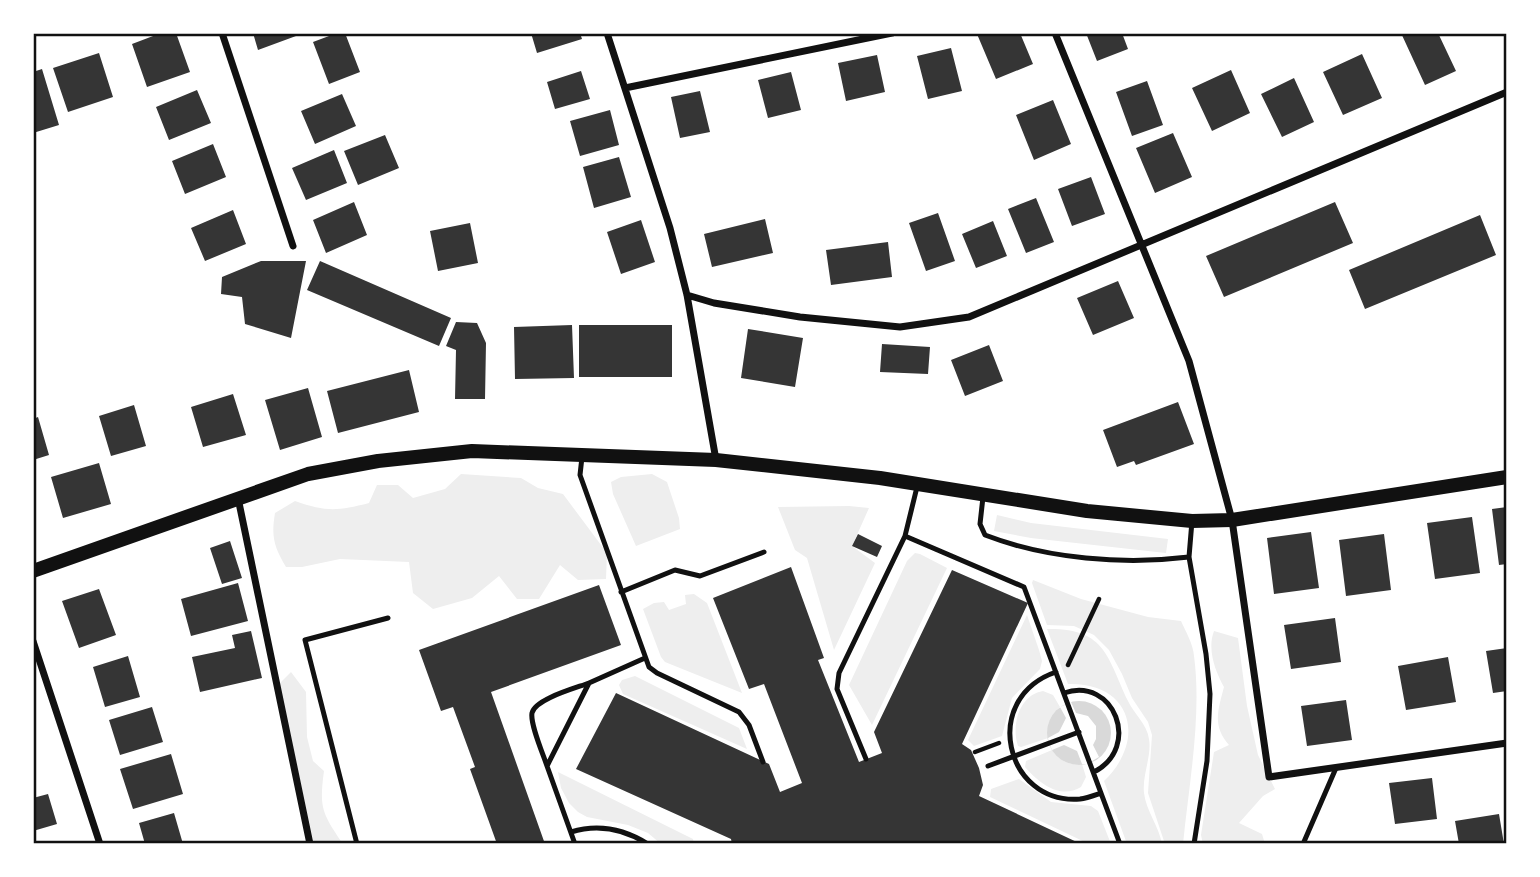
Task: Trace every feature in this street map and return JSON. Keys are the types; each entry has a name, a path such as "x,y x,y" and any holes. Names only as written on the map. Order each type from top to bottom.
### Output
{"main road":[{"path":"33,571 309,474 378,461 472,451 716,460 918,484 1087,511 1192,522 1232,520 1507,477"}],"street":[{"path":"222,33 293,246"},
{"path":"607,33 670,229 687,295 716,460"},
{"path":"625,89 892,33"},
{"path":"1055,33 1189,361 1232,520 1269,776 1507,743"},
{"path":"687,295 714,303 800,317 900,327 969,317 1507,92"},
{"path":"238,497 310,844"},
{"path":"33,641 100,844"}],"lane":[{"path":"582,455 580,475 649,667 739,712 749,724 763,762"},
{"path":"866,759 837,689 839,673 905,536 918,484"},
{"path":"984,494 980,524 985,535 1018,547 1121,561 1150,562 1189,557"},
{"path":"1192,522 1189,557 1206,654 1210,694 1207,761 1194,844"},
{"path":"905,536 1024,587 1120,844"},
{"path":"621,592 675,570 700,576 764,552"},
{"path":"357,844 306,639 388,618"},
{"path":"575,844 547,766 532,712 546,699 645,658"},
{"path":"1056,672 1041,678 1024,692 1013,712 1010,739 1013,757 1025,776 1041,790 1060,797 1080,799 1101,793"},
{"path":"547,766 589,683"},
{"path":"1064,693 1073,690 1087,691 1101,697 1112,708 1118,721 1116,750 1108,762 1094,772"},
{"path":"988,766 1079,732"},
{"path":"1303,844 1336,768"},
{"path":"571,832 588,827 615,830 648,844"}],"path":[{"path":"1056,672 1066,668 1099,599"},
{"path":"975,751 1010,739"}],"shaded area":[{"path":"461,474 521,478 538,488 563,494 607,553 606,579 578,580 560,565 539,599 517,599 499,576 472,598 433,609 413,593 409,562 340,559 302,567 286,567 274,542 275,513 295,501 324,509 349,508 369,503 377,485 398,485 413,498 445,489"},
{"path":"652,474 667,482 680,529 636,546 613,494 611,482 621,477"},
{"path":"778,507 869,508 852,546 875,563 834,650 807,558 795,550"},
{"path":"997,515 1031,523 1168,539 1166,553 1031,538 994,531"},
{"path":"915,553 947,568 872,725 849,685 907,561"},
{"path":"1033,580 1081,599 1148,617 1181,621 1193,652 1196,679 1194,750 1183,844 1165,844 1148,793 1152,735 1148,722 1132,698 1109,650 1094,635 1074,626 1047,625"},
{"path":"694,594 707,603 742,693 665,662 661,657 643,609 654,603 664,602 669,610 686,604 685,595"},
{"path":"1027,615 1042,661 1040,669 1012,698 1002,736 974,746 968,740"},
{"path":"1047,629 1082,634 1102,648 1109,659 1128,701 1148,734 1150,745 1144,793 1162,844 1127,844 1104,781 1126,748 1126,716 1119,703 1107,693 1090,686 1068,684"},
{"path":"1214,631 1238,638 1247,706 1258,755 1275,789 1263,796 1239,823 1262,834 1265,844 1203,844 1201,835 1214,752 1229,745 1218,724 1218,710 1224,687 1213,660 1211,645"},
{"path":"291,672 306,692 307,737 313,761 324,771 322,802 330,825 343,844 314,844 279,684"},
{"path":"635,676 739,728 747,749 623,694 619,685 622,680"},
{"path":"1043,691 1053,695 1060,707 1050,721 1048,738 1018,746 1016,730 1019,712 1028,698"},
{"path":"1079,701 1097,707 1105,715 1111,733 1105,751 1097,759 1079,765 1061,759 1053,751 1047,733 1053,715 1061,707"},
{"path":"1052,750 1065,762 1082,764 1086,777 1081,787 1073,791 1058,791 1043,784 1025,767 1026,761"},
{"path":"558,772 693,839 694,844 661,844 648,833 628,825 587,817 569,803 561,788"},
{"path":"1019,779 1051,802 1091,806 1098,811 1111,844 1089,844 990,797 991,789"}],"pier":[{"path":"1071,702 1076,713 1088,716 1096,726 1093,745 1099,757 1087,764 1082,764 1077,751 1064,745 1052,750 1049,743 1048,738 1059,732 1066,718 1060,707"}],"building":[{"path":"161,33 176,33 190,72 147,87 132,44"},
{"path":"253,33 295,33 296,36 258,50"},
{"path":"337,33 345,33 360,72 329,84 313,42"},
{"path":"531,33 580,33 582,39 537,53"},
{"path":"1020,33 1033,64 996,79 977,34"},
{"path":"1086,33 1122,33 1128,49 1097,61"},
{"path":"1401,33 1438,33 1456,71 1425,85"},
{"path":"951,48 962,91 928,99 917,56"},
{"path":"99,53 113,97 68,112 53,68"},
{"path":"1362,54 1382,98 1343,115 1323,72"},
{"path":"877,55 885,92 846,101 838,63"},
{"path":"42,69 59,125 33,133 33,72"},
{"path":"1231,70 1250,113 1212,131 1192,88"},
{"path":"581,71 590,99 555,109 547,82"},
{"path":"791,72 801,110 768,118 758,80"},
{"path":"1294,78 1314,122 1282,137 1261,94"},
{"path":"1147,81 1163,125 1132,136 1116,92"},
{"path":"197,90 211,123 169,140 156,107"},
{"path":"700,91 710,132 680,138 671,97"},
{"path":"342,94 356,126 315,144 301,111"},
{"path":"1053,100 1071,144 1034,160 1016,115"},
{"path":"610,110 619,145 580,156 570,121"},
{"path":"1173,133 1192,177 1155,193 1136,148"},
{"path":"385,135 399,168 358,185 344,151"},
{"path":"213,144 226,177 185,194 172,161"},
{"path":"334,150 347,183 306,200 292,168"},
{"path":"619,157 631,197 594,208 583,167"},
{"path":"1091,177 1105,214 1072,226 1058,189"},
{"path":"1036,198 1054,242 1026,253 1008,209"},
{"path":"354,202 367,235 326,253 313,220"},
{"path":"1335,202 1353,243 1224,297 1206,256"},
{"path":"233,210 246,244 205,261 191,228"},
{"path":"938,213 955,261 926,271 909,223"},
{"path":"1480,215 1496,255 1365,309 1349,270"},
{"path":"765,219 773,253 712,267 704,234"},
{"path":"641,220 655,262 621,274 607,232"},
{"path":"993,221 1007,256 976,268 962,234"},
{"path":"470,223 478,263 438,271 430,231"},
{"path":"888,242 892,277 831,285 826,250"},
{"path":"261,261 306,261 291,338 245,324 242,297 221,294 222,277"},
{"path":"320,261 451,318 439,346 307,290"},
{"path":"1118,281 1134,318 1093,335 1077,298"},
{"path":"456,322 477,323 486,343 485,399 455,399 456,350 446,346"},
{"path":"572,325 574,378 515,379 514,327"},
{"path":"579,325 672,325 672,377 579,377"},
{"path":"748,329 803,338 795,387 741,378"},
{"path":"882,344 930,347 928,374 880,372"},
{"path":"989,345 1003,381 965,396 951,360"},
{"path":"409,370 419,412 338,433 327,391"},
{"path":"308,388 322,437 280,450 265,400"},
{"path":"233,394 246,435 203,447 191,407"},
{"path":"1178,402 1194,444 1136,465 1134,461 1117,467 1103,430"},
{"path":"134,405 146,446 111,456 99,416"},
{"path":"38,417 49,455 33,460 33,419"},
{"path":"99,463 111,504 63,518 51,477"},
{"path":"1507,507 1507,564 1499,565 1492,509"},
{"path":"1472,517 1480,573 1435,579 1427,523"},
{"path":"1311,532 1319,588 1274,594 1267,538"},
{"path":"858,534 882,546 877,557 852,546"},
{"path":"1384,534 1391,590 1346,596 1339,540"},
{"path":"230,541 242,578 222,584 210,548"},
{"path":"791,567 824,658 818,660 859,762 882,753 874,732 952,570 1028,603 962,744 971,750 979,768 983,785 979,796 1081,844 732,844 731,839 576,769 616,693 769,764 780,792 802,783 764,684 749,689 713,598"},
{"path":"238,583 248,621 191,636 181,599"},
{"path":"599,585 621,645 491,692 545,844 497,844 470,769 475,767 453,707 441,711 419,650"},
{"path":"99,589 116,635 79,648 62,601"},
{"path":"1335,618 1341,662 1291,669 1284,625"},
{"path":"251,631 262,678 200,692 192,657 235,648 232,635"},
{"path":"1507,648 1507,691 1493,693 1486,651"},
{"path":"128,656 140,697 105,707 93,667"},
{"path":"1448,657 1456,702 1406,710 1398,666"},
{"path":"1346,700 1352,740 1307,746 1301,706"},
{"path":"152,707 163,742 120,755 109,720"},
{"path":"171,754 183,794 133,809 120,769"},
{"path":"1432,778 1437,819 1395,824 1389,783"},
{"path":"48,794 57,824 33,831 33,798"},
{"path":"174,813 183,844 145,844 139,823"},
{"path":"1499,814 1504,844 1459,844 1455,821"}]}
